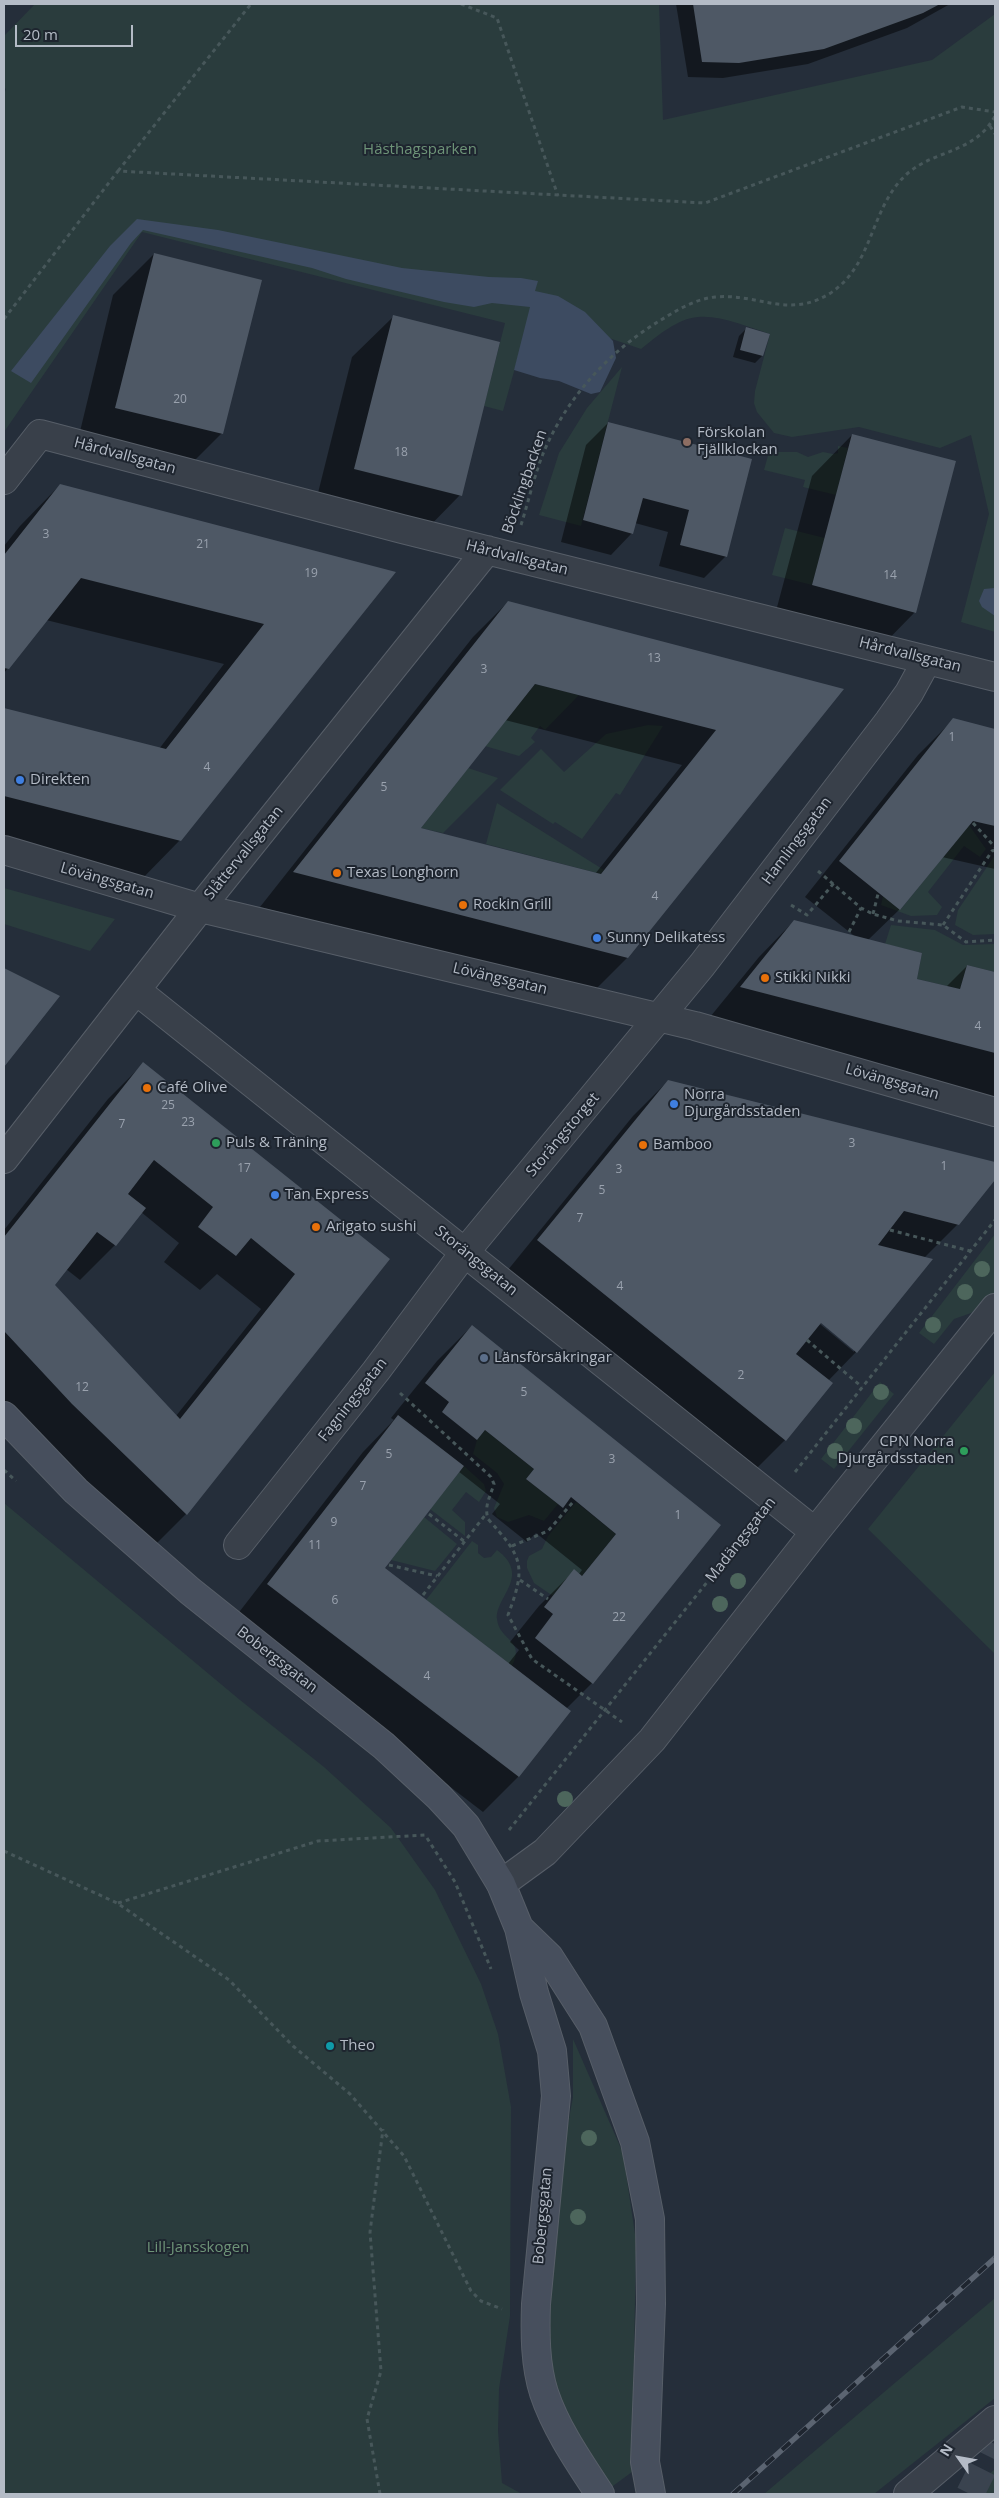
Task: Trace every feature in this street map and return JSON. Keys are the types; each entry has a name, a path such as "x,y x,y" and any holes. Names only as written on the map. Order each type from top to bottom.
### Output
{"street":[{"name":"Hårdvallsgatan","path":"4,480 40,434 500,553 995,677"},
{"name":"Slåttervallsgatan","path":"4,1158 137,991 200,908 500,553"},
{"name":"Hamlingsgatan","path":"660,1018 910,693 927,660"},
{"name":"Lövängsgatan","path":"4,850 200,908 660,1018 995,1112"},
{"name":"Storängsgatan","path":"137,991 815,1532"},
{"name":"Storängstorget","path":"465,1252 660,1018"},
{"name":"Fagningsgatan","path":"238,1545 376,1371 465,1252"},
{"path":"502,1884 545,1852 652,1740 815,1532 995,1308"},
{"name":"Bobergsgatan","path":"4,1416 76,1491 183,1585 384,1746 439,1797 466,1826 502,1884 519,1928 534,1993 552,2051 556,2096 536,2295 535,2339 544,2392 565,2439 600,2494"},
{"name":"Bobergsgatan","path":"519,1928 549,1957 593,2026 636,2142 650,2220 651,2304 644,2462 651,2494"},
{"path":"908,2494 995,2420"}],"path":[{"path":"4,319 118,171 251,4"},
{"path":"461,4 497,18 558,196"},
{"path":"118,171 704,203 962,107 995,112"},
{"name":"Böcklingbacken","path":"500,553 544,451 572,402 593,375 614,353 640,333 692,304 713,297 733,297 794,306 811,302 830,293 856,268 866,250 884,201 896,185 915,168 972,142 990,126 995,116"},
{"path":"990,126 995,134"},
{"path":"943,924 995,848 973,822"},
{"path":"818,871 834,883 860,908 873,914 898,921 943,924 966,942 995,940"},
{"path":"791,905 807,915 834,883"},
{"path":"873,914 878,894"},
{"path":"849,932 860,908"},
{"name":"Madängsgatan","path":"486,1858 995,1220"},
{"path":"890,1230 970,1251"},
{"path":"807,1340 862,1387"},
{"path":"430,1419 491,1477 494,1484 486,1508 488,1519 512,1546 519,1568 520,1586 508,1615 532,1659 604,1712 652,1740"},
{"path":"512,1546 548,1531 573,1502"},
{"path":"428,1514 465,1542"},
{"path":"423,1595 487,1514"},
{"path":"389,1565 438,1576"},
{"path":"520,1580 548,1599"},
{"path":"117,1903 318,1841 425,1835"},
{"path":"4,1851 117,1903 229,1980 293,2046 350,2094 382,2129 404,2156 471,2291 481,2301 504,2310"},
{"path":"455,1882 492,1974"},
{"path":"380,2494 367,2419 381,2371 370,2232 382,2129"}],"green space":[{"name":"Hästhagsparken","path":"35,4 659,4 663,120 932,60 995,14 995,632 961,622 989,514 971,435 940,448 859,427 792,437 774,433 757,412 754,403 755,391 770,334 716,318 690,318 675,324 641,349 571,325 526,328 503,411 484,406 505,323 142,232 4,432 4,94 6,89 4,87 4,36"},
{"path":"622,367 581,526 539,515 559,453 587,408"},
{"path":"838,446 848,448 836,495 803,487 805,480 764,470 769,452 797,452 808,457 823,452 838,453"},
{"path":"785,528 825,538 812,585 772,575"},
{"path":"535,684 579,695 545,730 540,726 531,738 535,742 519,756 485,746"},
{"path":"648,725 663,726 620,795 616,793 582,839 555,822 553,824 500,790 541,749 564,772 606,734"},
{"path":"468,768 498,778 443,833 421,828"},
{"path":"497,803 604,870 601,874 486,844"},
{"path":"969,825 986,849 980,857 964,846 928,892 942,907 937,915 911,916 881,905 883,896 901,909"},
{"path":"995,855 995,934 973,935 955,925 958,910"},
{"path":"4,888 115,919 90,951 4,924"},
{"path":"891,925 935,930 963,945 995,944 995,972 967,965 960,989 917,979 922,953 885,944"},
{"path":"995,1234 995,1298 974,1312 954,1319 934,1344 919,1333"},
{"name":"CPN Norra Djurgårdsstaden","path":"995,1372 995,1654 868,1529"},
{"path":"880,1382 894,1394 834,1469 821,1459"},
{"path":"485,1430 534,1469 526,1479 558,1504 544,1521 529,1515 508,1522 497,1517 494,1508 504,1484 497,1473 473,1454 477,1440"},
{"path":"464,1466 484,1484 486,1491 479,1502 466,1492 452,1510 465,1522 465,1536 430,1509"},
{"path":"576,1502 616,1534 582,1576 575,1570 553,1596 534,1583 527,1568 527,1561 529,1556 542,1549 548,1536"},
{"name":"Lill-Jansskogen","path":"4,1503 240,1700 324,1767 391,1828 435,1890 481,1984 498,2034 511,2107 510,2316 499,2389 498,2431 502,2483 522,2494 4,2494"},
{"path":"424,1517 457,1544 435,1571 391,1560"},
{"path":"472,1541 478,1545 478,1553 484,1558 491,1557 497,1550 507,1560 511,1569 512,1577 498,1611 497,1619 502,1632 516,1650 512,1666 426,1600"},
{"path":"573,2039 623,2153 636,2241 632,2472 602,2494 583,2494 563,2464 548,2409 544,2330 556,2190 573,2097"},
{"path":"995,2298 995,2398 874,2494 764,2494"},
{"path":"995,2469 995,2494 965,2494"}],"water":[{"path":"137,219 218,230 402,268 538,281 535,291 558,296 585,312 613,341 616,358 600,392 591,394 559,381 540,378 514,370 530,307 492,303 474,307 444,302 346,279 312,268 143,230 131,243 31,383 11,371 110,246"},
{"path":"995,588 995,616 982,607 979,601 984,589"}],"building":[{"path":"693,4 940,4 923,13 824,49 739,63 702,62"},
{"path":"154,253 262,280 223,434 115,408"},
{"path":"393,315 500,342 462,496 354,469"},
{"path":"746,327 770,334 763,356 740,350"},
{"path":"608,422 752,459 727,557 680,545 689,510 643,498 633,534 583,520"},
{"path":"852,434 956,461 916,613 812,585"},
{"path":"60,484 396,572 181,841 4,796 4,708 166,749 264,624 81,578 9,669 4,668 4,555"},
{"path":"508,601 844,689 628,958 293,872","holes":["535,684 716,730 601,874 421,828"]},
{"path":"953,718 995,729 995,826 973,821 900,910 839,861"},
{"path":"794,920 922,953 917,979 960,989 967,965 995,972 995,1053 740,987"},
{"path":"4,968 60,996 4,1067"},
{"path":"143,1062 390,1259 187,1515 72,1404 4,1331 4,1237","holes":["154,1160 213,1207 198,1227 236,1256 251,1238 295,1274 180,1419 55,1285 97,1232 116,1246 146,1208 128,1194"]},
{"path":"668,1080 995,1162 995,1180 959,1225 904,1211 878,1245 933,1259 857,1353 821,1323 796,1354 833,1383 786,1441 537,1240"},
{"path":"472,1325 721,1525 593,1684 535,1638 553,1614 544,1607 574,1569 582,1576 616,1534 571,1497 563,1508 526,1479 534,1469 485,1430 477,1440 442,1412 449,1402 425,1383"},
{"path":"398,1415 464,1466 385,1568 571,1711 519,1777 267,1584"}],"tunnel":[{"path":"970,2494 995,2444"}],"railway":[{"path":"733,2494 995,2258"}],"place":[{"name":"Förskolan Fjällklockan","path":"687,442"},
{"name":"Direkten","path":"20,780"},
{"name":"Texas Longhorn","path":"337,873"},
{"name":"Rockin Grill","path":"463,905"},
{"name":"Sunny Delikatess","path":"597,938"},
{"name":"Stikki Nikki","path":"765,978"},
{"name":"Café Olive","path":"147,1088"},
{"name":"Norra Djurgårdsstaden","path":"674,1104"},
{"name":"Puls & Träning","path":"216,1143"},
{"name":"Bamboo","path":"643,1145"},
{"name":"Tan Express","path":"275,1195"},
{"name":"Arigato sushi","path":"316,1227"},
{"name":"Länsförsäkringar","path":"484,1358"},
{"name":"CPN Norra Djurgårdsstaden","path":"964,1451"},
{"name":"Theo","path":"330,2046"}]}
